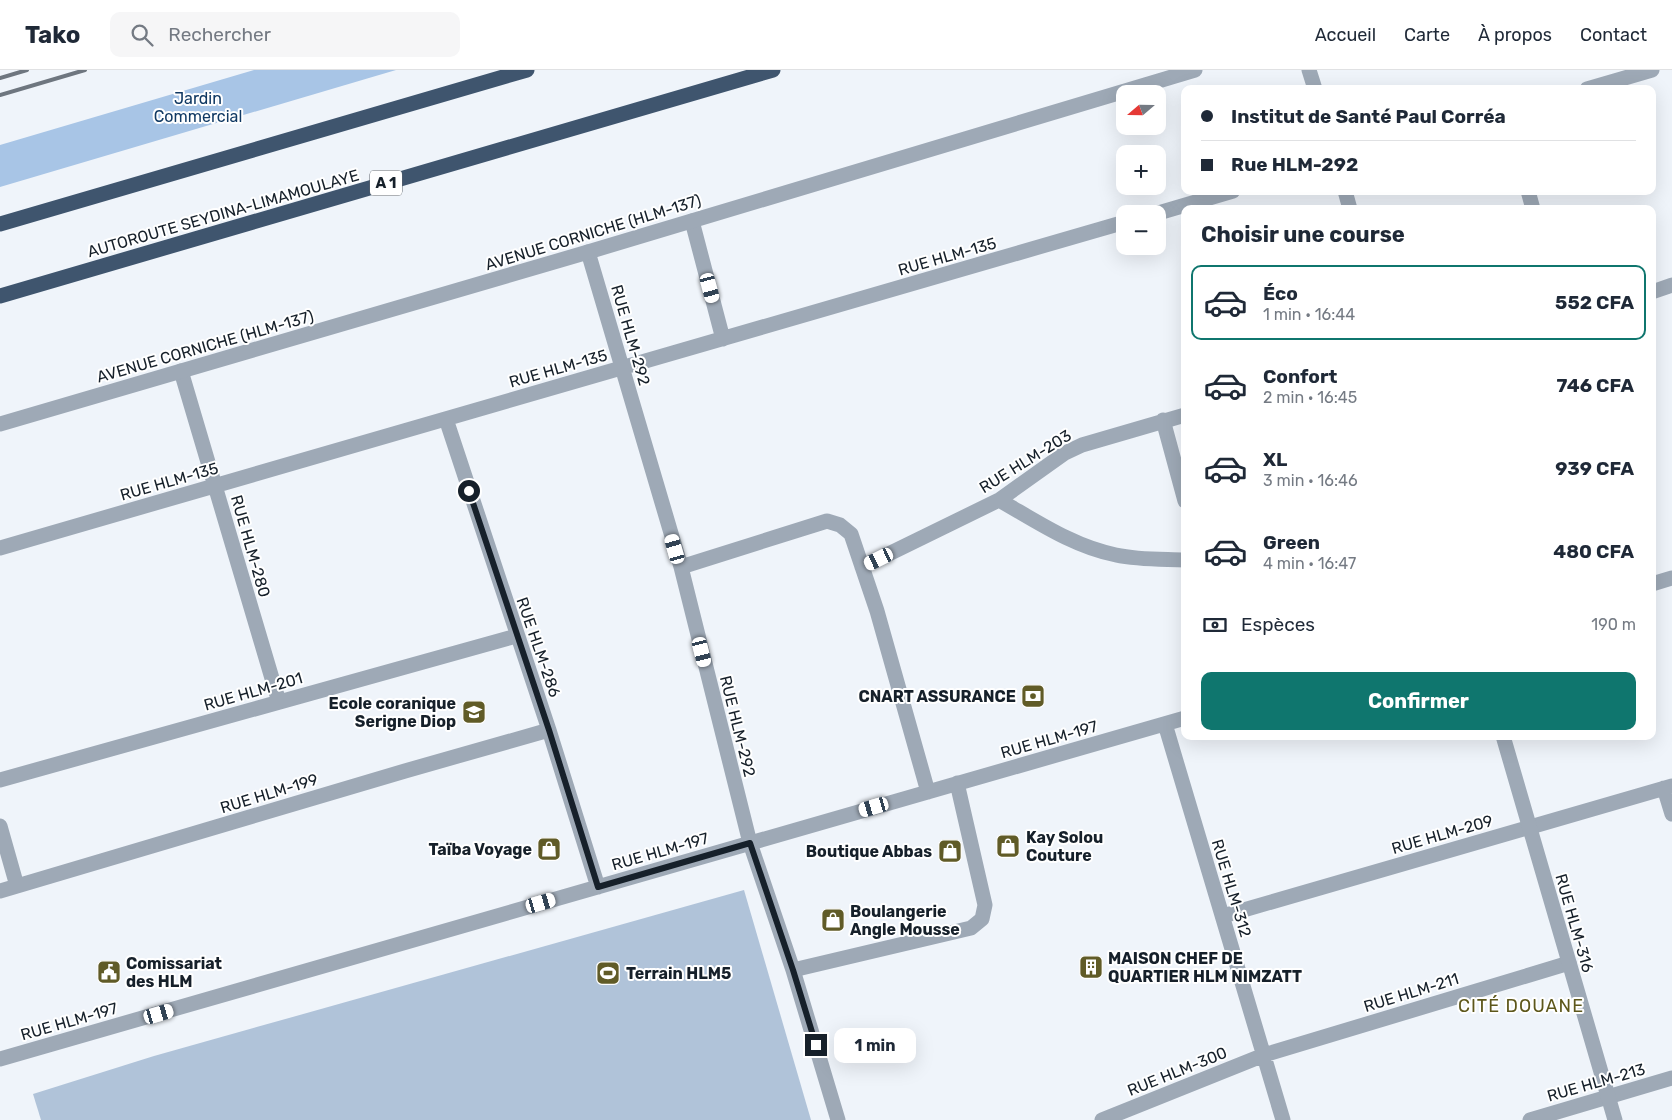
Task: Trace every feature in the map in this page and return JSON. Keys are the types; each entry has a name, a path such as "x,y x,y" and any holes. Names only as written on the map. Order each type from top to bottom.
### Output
{"highway":[{"path":"0,224 527,70"},
{"name":"AUTOROUTE SEYDINA-LIMAMOULAYE","path":"0,296 773,70"}],"street":[{"name":"AVENUE CORNICHE (HLM-137)","path":"0,424 588,252 1195,70"},
{"path":"1309,70 1314,85"},
{"path":"1601,85 1652,70"},
{"path":"1186,205 1219,195"},
{"path":"1166,211 1181,206"},
{"path":"692,221 723,339"},
{"name":"RUE HLM-135","path":"0,548 1116,225"},
{"name":"RUE HLM-292","path":"588,252 681,567 750,843 793,970 838,1120"},
{"path":"1656,291 1672,285"},
{"name":"RUE HLM-280","path":"182,372 279,702"},
{"name":"RUE HLM-203","path":"862,567 999,500 1065,453 1082,445 1181,416"},
{"name":"RUE HLM-286","path":"446,419 516,636 549,730 598,887"},
{"path":"1163,420 1181,486"},
{"path":"999,500 1080,545 1116,555 1181,560"},
{"path":"681,567 827,521 840,525 851,534 877,611 928,792"},
{"path":"1656,583 1672,578"},
{"name":"RUE HLM-201","path":"0,780 516,636"},
{"name":"RUE HLM-197","path":"0,1059 1181,719"},
{"name":"RUE HLM-312","path":"1165,724 1283,1120"},
{"name":"RUE HLM-199","path":"0,891 549,730"},
{"name":"RUE HLM-316","path":"1504,740 1614,1120"},
{"path":"793,970 971,928 982,919 985,905 957,783"},
{"path":"1668,787 1672,814"},
{"name":"RUE HLM-209","path":"1222,916 1668,787"},
{"path":"0,826 18,886"},
{"name":"RUE HLM-211","path":"1264,1055 1569,963"},
{"name":"RUE HLM-300","path":"1102,1120 1264,1055"},
{"name":"RUE HLM-213","path":"1530,1120 1672,1078"}],"shaded area":[{"name":"Terrain HLM5","path":"744,890 811,1120 41,1120 33,1094 154,1056"}],"green space":[{"name":"Jardin Commercial","path":"254,70 396,70 0,187 0,145"}],"railway":[{"path":"0,78 27,70"},
{"path":"0,95 85,70"}],"place":[{"name":"CNART ASSURANCE","path":"1033,696"},
{"name":"Ecole coranique Serigne Diop","path":"474,712"},
{"name":"Kay Solou Couture","path":"1008,846"},
{"name":"Taïba Voyage","path":"549,849"},
{"name":"Boutique Abbas","path":"950,851"},
{"name":"Boulangerie Angle Mousse","path":"833,920"},
{"name":"MAISON CHEF DE QUARTIER HLM NIMZATT","path":"1091,967"},
{"name":"Comissariat des HLM","path":"109,972"},
{"name":"Terrain HLM5","path":"608,973"}],"district":[{"name":"CITÉ DOUANE","path":"1521,1006"}],"route":[{"path":"469,491 549,730 598,887 750,843 816,1045"}]}
